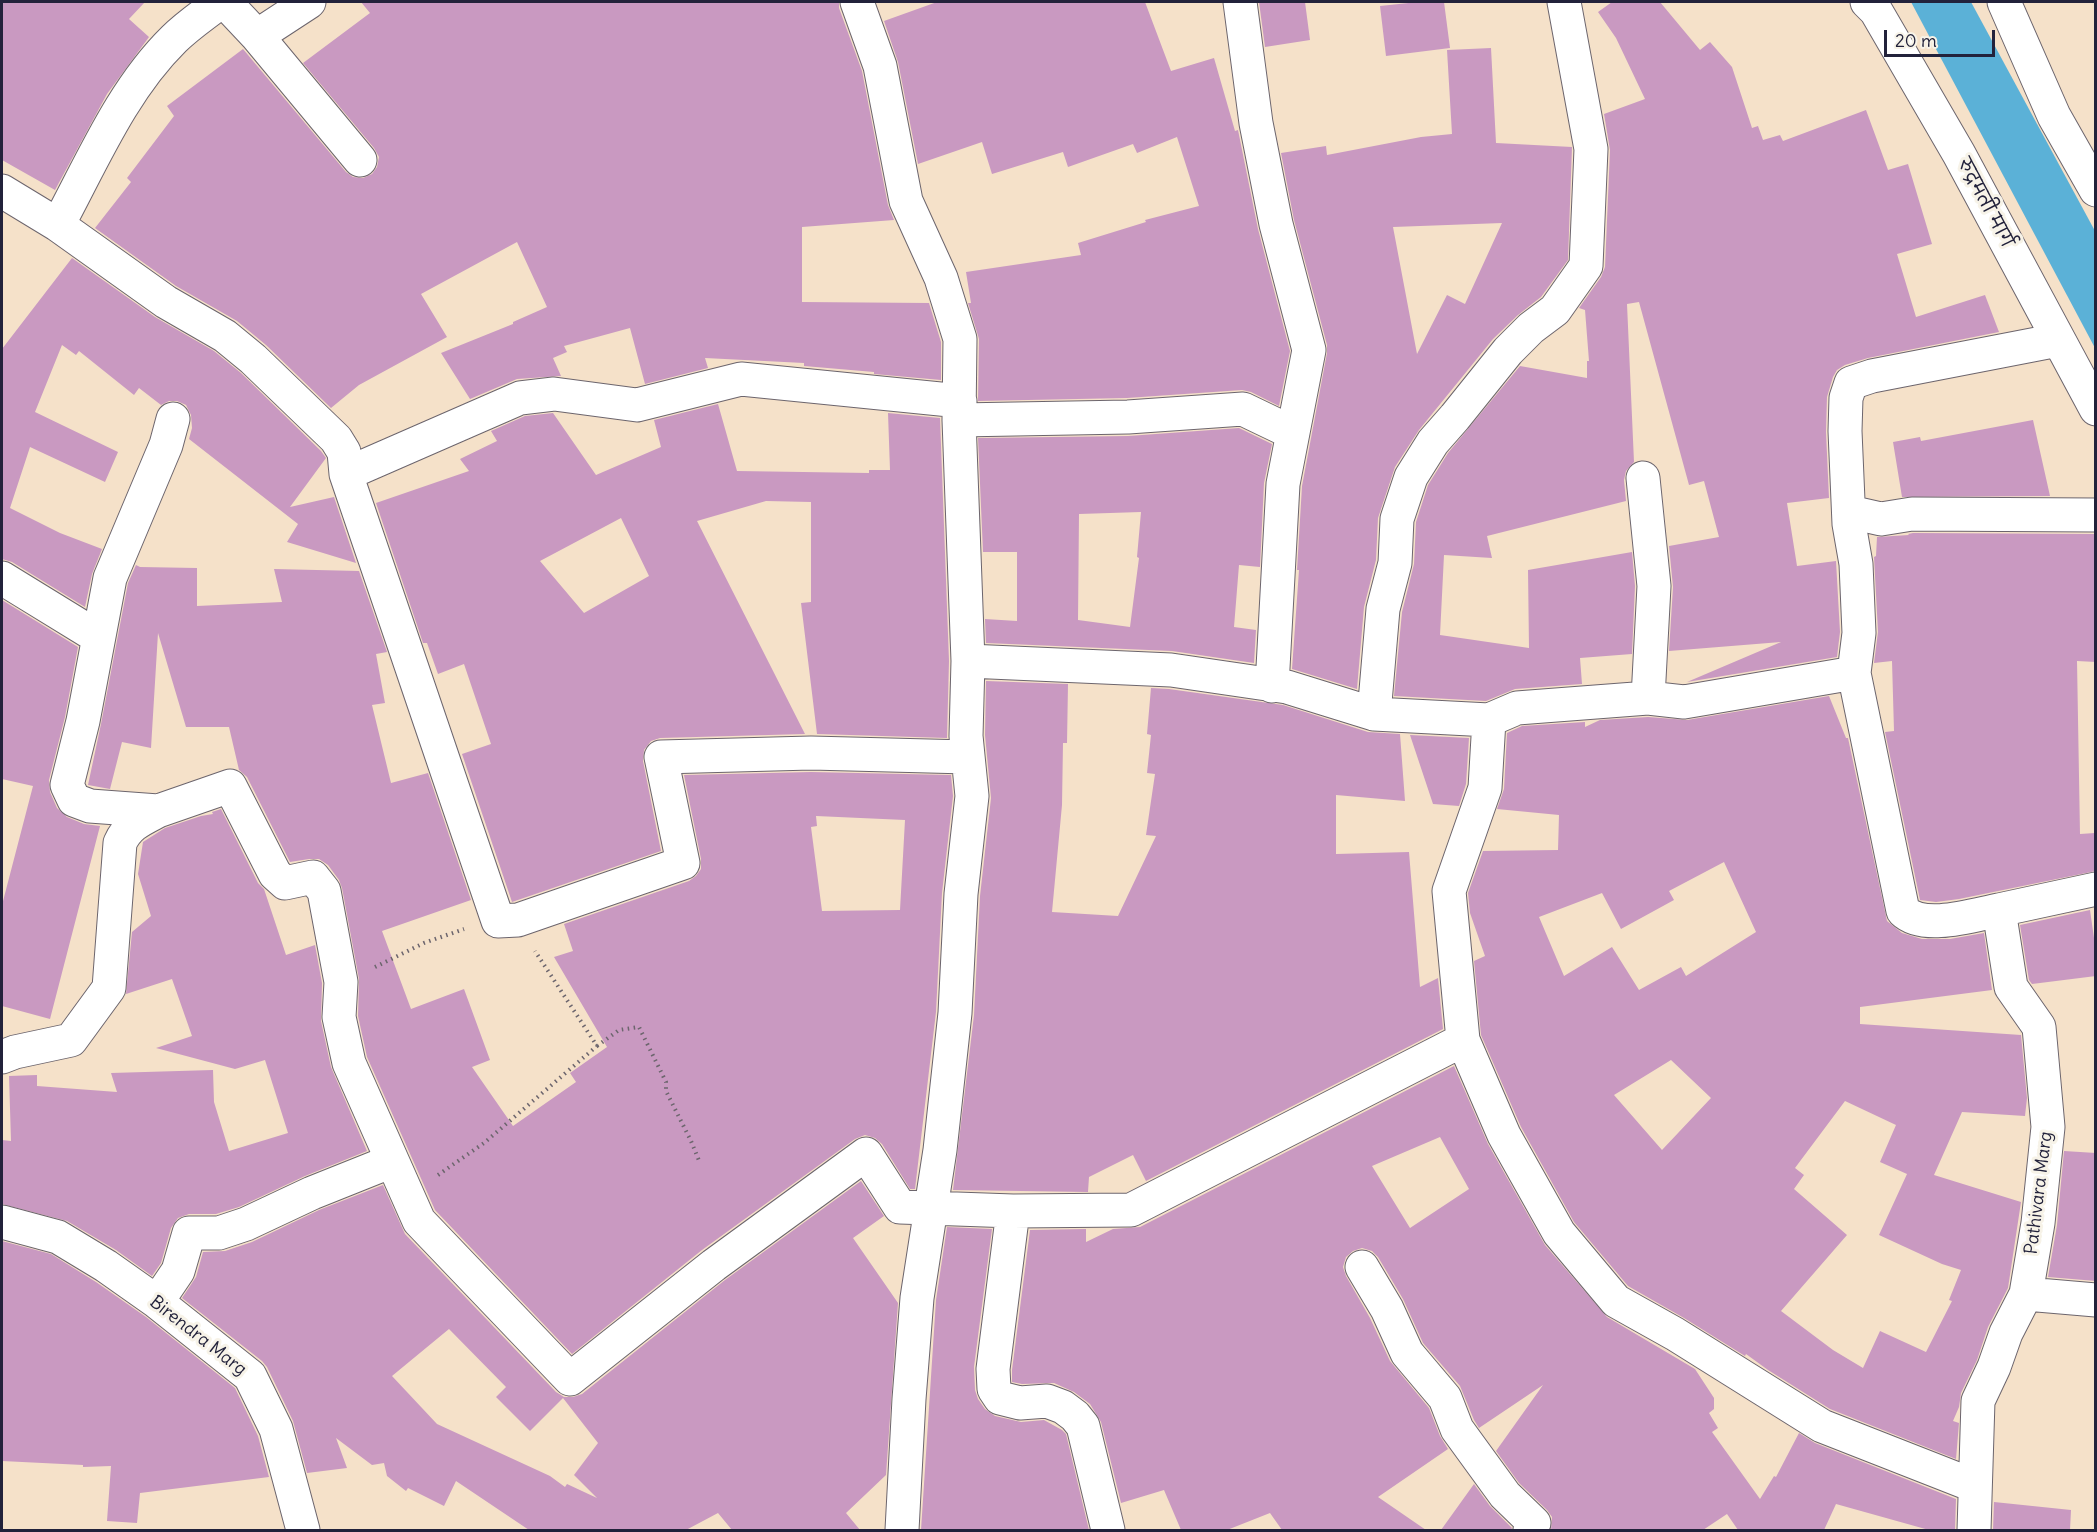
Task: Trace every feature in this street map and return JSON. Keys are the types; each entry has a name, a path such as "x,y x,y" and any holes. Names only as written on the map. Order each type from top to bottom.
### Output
{"street":[{"path":"58,225 116,117 143,75 174,39 220,2"},
{"path":"225,2 257,36 360,160"},
{"path":"257,36 309,2"},
{"path":"857,2 880,66 906,201 941,278 960,339 968,661 966,736 972,796 961,894 955,1013 940,1150 916,1298 902,1530"},
{"path":"1240,2 1256,123 1276,224 1309,351 1283,484 1272,686"},
{"path":"1374,714 1383,609 1395,563 1397,519 1411,477 1432,442 1508,351 1531,328 1555,310 1586,266 1591,149 1564,2"},
{"name":"रुद्रमती मार्ग","path":"1868,2 1876,11 1915,77 2096,409"},
{"path":"2004,2 2054,116 2096,190"},
{"path":"2,191 58,225 166,302 225,336 253,359 336,438 344,452 346,474 508,921 683,863 661,757 811,753 968,757"},
{"path":"2058,340 1872,376 1851,383 1846,398 1845,431 1849,524 1856,564 1859,633 1854,673 1903,911 1912,919 1950,920 2096,889"},
{"path":"346,474 520,398 554,394 637,405 741,379 960,410 1128,417 1243,409 1293,433"},
{"path":"158,811 90,806 74,800 67,785 83,720 110,578 166,445 173,419"},
{"path":"1643,478 1654,586 1648,698"},
{"path":"1850,512 1881,519 1912,514 2096,515"},
{"path":"2,578 98,637"},
{"path":"968,661 1171,670 1287,687 1374,714 1489,720 1517,708 1648,698 1684,702 1854,673"},
{"path":"1489,720 1485,788 1449,891 1463,1040 1504,1135 1558,1233 1616,1301 1675,1334 1822,1426 1975,1486"},
{"path":"2,1057 71,1040 109,988 120,843 125,832 133,824 158,811 230,786 275,874 285,883 313,877 324,891 341,982 339,1017 349,1063 418,1221 570,1380 714,1265 866,1154 900,1208 931,1207 1012,1211 1131,1210 1463,1040"},
{"name":"Pathivara Marg","path":"1974,1530 1978,1401 1994,1367 2006,1333 2026,1294 2038,1223 2048,1127 2039,1027 2011,987 1999,910"},
{"path":"157,1302 178,1271 189,1233 219,1233 246,1224 312,1193 392,1161"},
{"path":"1012,1211 993,1369 993,1389 1000,1398 1020,1403 1047,1401 1063,1407 1075,1416 1083,1426 1108,1530"},
{"name":"Birendra Marg","path":"2,1222 58,1237 106,1266 157,1302 250,1376 276,1429 303,1530"},
{"path":"1362,1267 1387,1309 1407,1353 1445,1398 1456,1429 1505,1495 1534,1523 1530,1530"},
{"path":"2026,1294 2096,1300"}],"path":[{"path":"341,982 445,934 508,921 538,957 597,1046"},
{"path":"408,1196 484,1143 597,1046 620,1030 639,1027 666,1082 666,1091 700,1163"}],"water":[{"path":"1911,2 1971,2 2095,231 2095,348"}],"building":[{"path":"2,2 145,2 129,19 149,37 107,94 55,190 2,160"},
{"path":"361,2 839,2 839,8 862,71 888,205 894,220 802,227 802,302 929,303 941,342 941,380 804,366 804,363 705,358 708,368 645,384 630,328 564,346 567,352 553,358 561,376 517,379 470,399 441,353 513,324 547,307 517,242 421,294 447,337 359,385 331,408 266,345 237,321 176,286 95,228 131,182 127,178 174,116 167,106 243,49 346,172 353,177 363,178 372,174 377,167 379,157 374,148 303,63 370,13"},
{"path":"937,2 1145,2 1171,71 1214,58 1235,131 1238,130 1258,229 1290,351 1279,406 1242,390 1127,398 978,401 979,339 968,303 971,303 966,272 1081,255 1078,243 1146,222 1145,220 1199,206 1177,137 1137,153 1133,144 1068,167 1063,152 992,174 982,142 918,164 898,62 884,21"},
{"path":"1259,2 1305,2 1310,40 1265,47"},
{"path":"1444,2 1450,48 1386,56 1380,6"},
{"path":"1612,2 1660,2 1700,50 1710,42 1732,67 1752,128 1758,126 1763,140 1780,135 1783,141 1866,110 1888,170 1908,164 1932,244 1897,254 1916,317 1985,295 1999,332 1868,358 1837,370 1827,397 1829,498 1787,503 1797,566 1836,561 1840,632 1837,657 1687,682 1781,642 1669,651 1673,587 1669,546 1719,537 1704,481 1689,485 1639,302 1627,304 1634,462 1626,471 1624,480 1626,501 1487,536 1492,558 1444,555 1440,635 1529,648 1528,570 1632,552 1635,586 1632,654 1580,658 1582,684 1515,689 1486,701 1394,696 1402,612 1414,564 1416,522 1428,485 1448,453 1520,366 1587,378 1587,361 1589,361 1585,310 1579,308 1601,277 1605,267 1610,150 1604,114 1645,99 1616,38 1598,12"},
{"path":"1491,48 1496,143 1572,147 1568,260 1541,297 1493,339 1419,430 1395,467 1378,518 1376,560 1364,607 1357,689 1292,669 1302,486 1327,345 1294,220 1281,153 1326,146 1327,155 1421,137 1452,134 1447,50","holes":["1502,223 1465,304 1447,295 1417,354 1393,227"]},
{"path":"72,258 155,317 214,351 241,373 321,451 326,458 290,507 334,497 356,563 287,542 298,524 189,439 192,428 191,415 186,405 177,401 169,401 161,405 139,388 134,395 79,351 76,355 62,345 35,412 118,452 105,482 30,447 10,508 60,533 102,549 92,574 85,607 12,562 2,559 2,349"},
{"path":"718,404 737,471 869,473 869,470 890,470 888,413 940,418 949,661 947,738 817,734 801,603 811,602 811,502 766,501 697,521 805,734 660,738 651,741 644,750 643,761 661,851 512,902 462,754 491,744 464,664 438,674 427,643 423,643 376,503 469,471 460,459 497,441 491,431 525,416 553,413 596,475 661,447 654,420","holes":["621,518 649,576 584,613 540,561"]},
{"path":"2033,420 2050,496 1902,497 1893,442 1920,437 1921,441"},
{"path":"1239,428 1272,444 1264,483 1260,567 1239,565 1234,627 1256,630 1254,663 1172,651 986,643 985,619 1017,621 1017,552 983,552 978,438 1128,436","holes":["1141,512 1137,557 1139,558 1130,627 1078,620 1079,514"]},
{"path":"1913,533 2096,534 2096,662 2077,661 2080,834 2095,833 2096,871 1959,899 1936,902 1920,900 1885,732 1894,731 1892,661 1874,663 1878,632 1874,557 1876,556 1877,537"},
{"path":"136,565 140,567 197,568 197,606 282,602 274,569 359,571 387,652 376,654 385,703 372,705 391,783 428,773 471,900 382,931 411,1009 464,989 490,1060 472,1067 513,1126 576,1082 570,1073 607,1047 554,957 573,951 564,924 689,881 701,869 684,775 811,772 951,775 953,796 942,893 936,1012 915,1189 910,1189 882,1144 875,1138 865,1135 855,1139 702,1250 572,1354 435,1210 367,1057 358,1016 359,979 339,880 328,865 319,859 290,862 247,777 239,770 229,727 186,727 158,633 151,748 122,742 110,789 88,785 128,583","holes":["816,816 905,820 900,910 822,911 811,827 817,826"]},
{"path":"2,600 78,647 65,717 49,780 50,792 57,808 67,817 84,824 100,826 50,1019 2,1006 2,905 33,786 2,779"},
{"path":"986,681 1068,684 1067,743 1063,743 1062,805 1052,912 1118,916 1156,836 1146,835 1155,774 1147,773 1151,735 1147,734 1151,688 1283,705 1368,732 1400,734 1405,801 1336,795 1336,854 1409,852 1420,987 1438,978 1443,1029 1146,1181 1133,1155 1089,1177 1088,1192 953,1190 974,1015 980,896 991,798 985,735"},
{"path":"1829,696 1846,738 1848,738 1887,921 1902,933 1922,939 1950,939 1984,933 1992,990 1860,1007 1860,1024 2021,1035 2027,1098 2025,1116 1962,1112 1934,1175 2021,1202 2008,1288 1988,1327 1977,1360 1961,1393 1959,1407 1953,1421 1959,1423 1956,1459 1830,1409 1746,1354 1745,1356 1628,1286 1574,1222 1521,1127 1481,1035 1474,961 1485,956 1470,913 1468,893 1483,851 1558,850 1559,815 1497,809 1504,789 1507,733 1522,726 1585,722 1585,727 1600,720 1648,717 1687,720","holes":["1724,862 1756,932 1686,976 1681,967 1639,990 1612,947 1564,976 1539,917 1602,893 1621,929 1674,900 1669,891","1671,1060 1711,1098 1662,1150 1614,1095","1845,1101 1896,1125 1880,1162 1907,1174 1879,1235 1942,1264 1961,1270 1949,1300 1952,1301 1926,1352 1880,1331 1863,1368 1833,1350 1781,1311 1847,1235 1794,1189 1804,1175 1795,1168"]},
{"path":"1410,735 1469,738 1466,784 1459,806 1433,804"},
{"path":"221,809 258,883 264,889 286,955 315,945 322,983 321,1021 331,1067 367,1151 305,1176 239,1207 216,1214 189,1214 178,1218 171,1228 161,1263 152,1276 116,1250 67,1221 2,1204 2,1140 11,1141 9,1076 37,1075 37,1086 117,1092 111,1073 213,1070 214,1102 229,1151 288,1133 265,1060 235,1069 156,1048 192,1036 172,979 126,994 132,932 151,916 138,874 143,842 165,828 213,814 212,812"},
{"path":"2090,910 2096,952 2096,976 2032,984 2029,980 2020,925"},
{"path":"1454,1066 1488,1144 1545,1245 1607,1317 1695,1369 1714,1398 1714,1409 1709,1413 1718,1428 1712,1432 1760,1499 1774,1476 1776,1477 1799,1433 1815,1443 1956,1499 1955,1530 1929,1530 1836,1504 1824,1530 1738,1530 1727,1514 1703,1530 1551,1530 1552,1517 1519,1483 1496,1451 1543,1385 1479,1428 1460,1386 1423,1343 1403,1299 1378,1257 1372,1251 1362,1248 1346,1257 1343,1267 1346,1276 1370,1318 1390,1361 1429,1408 1448,1449 1378,1497 1426,1530 1282,1530 1270,1513 1227,1530 1181,1530 1164,1490 1121,1503 1101,1422 1090,1404 1074,1392 1054,1383 1012,1382 1030,1230 1086,1229 1086,1242 1113,1229 1140,1227","holes":["1440,1137 1469,1189 1410,1228 1372,1166"]},
{"path":"2064,1151 2096,1153 2096,1281 2048,1277 2057,1225"},
{"path":"861,1181 884,1216 853,1238 898,1303 886,1475 846,1513 860,1530 732,1530 718,1513 686,1530 529,1530 456,1481 444,1506 408,1488 406,1491 387,1476 384,1463 372,1465 336,1438 347,1468 307,1473 293,1421 267,1367 182,1298 196,1277 203,1252 225,1251 252,1242 319,1210 383,1185 405,1234 556,1392 564,1397 573,1397 582,1394 725,1280","holes":["449,1329 506,1387 496,1397 530,1431 563,1398 598,1443 574,1475 597,1498 567,1484 565,1487 550,1476 437,1424 392,1376"]},
{"path":"947,1227 992,1229 974,1367 975,1390 978,1399 985,1409 995,1416 1021,1422 1044,1420 1066,1434 1089,1530 921,1530 936,1300"},
{"path":"2,1241 51,1254 96,1282 146,1317 235,1388 258,1436 269,1477 140,1493 137,1523 107,1521 111,1466 83,1467 83,1465 2,1461"},
{"path":"1474,1484 1490,1506 1512,1528 1511,1530 1441,1530"},
{"path":"1994,1502 2071,1510 2070,1530 1993,1530"}]}
